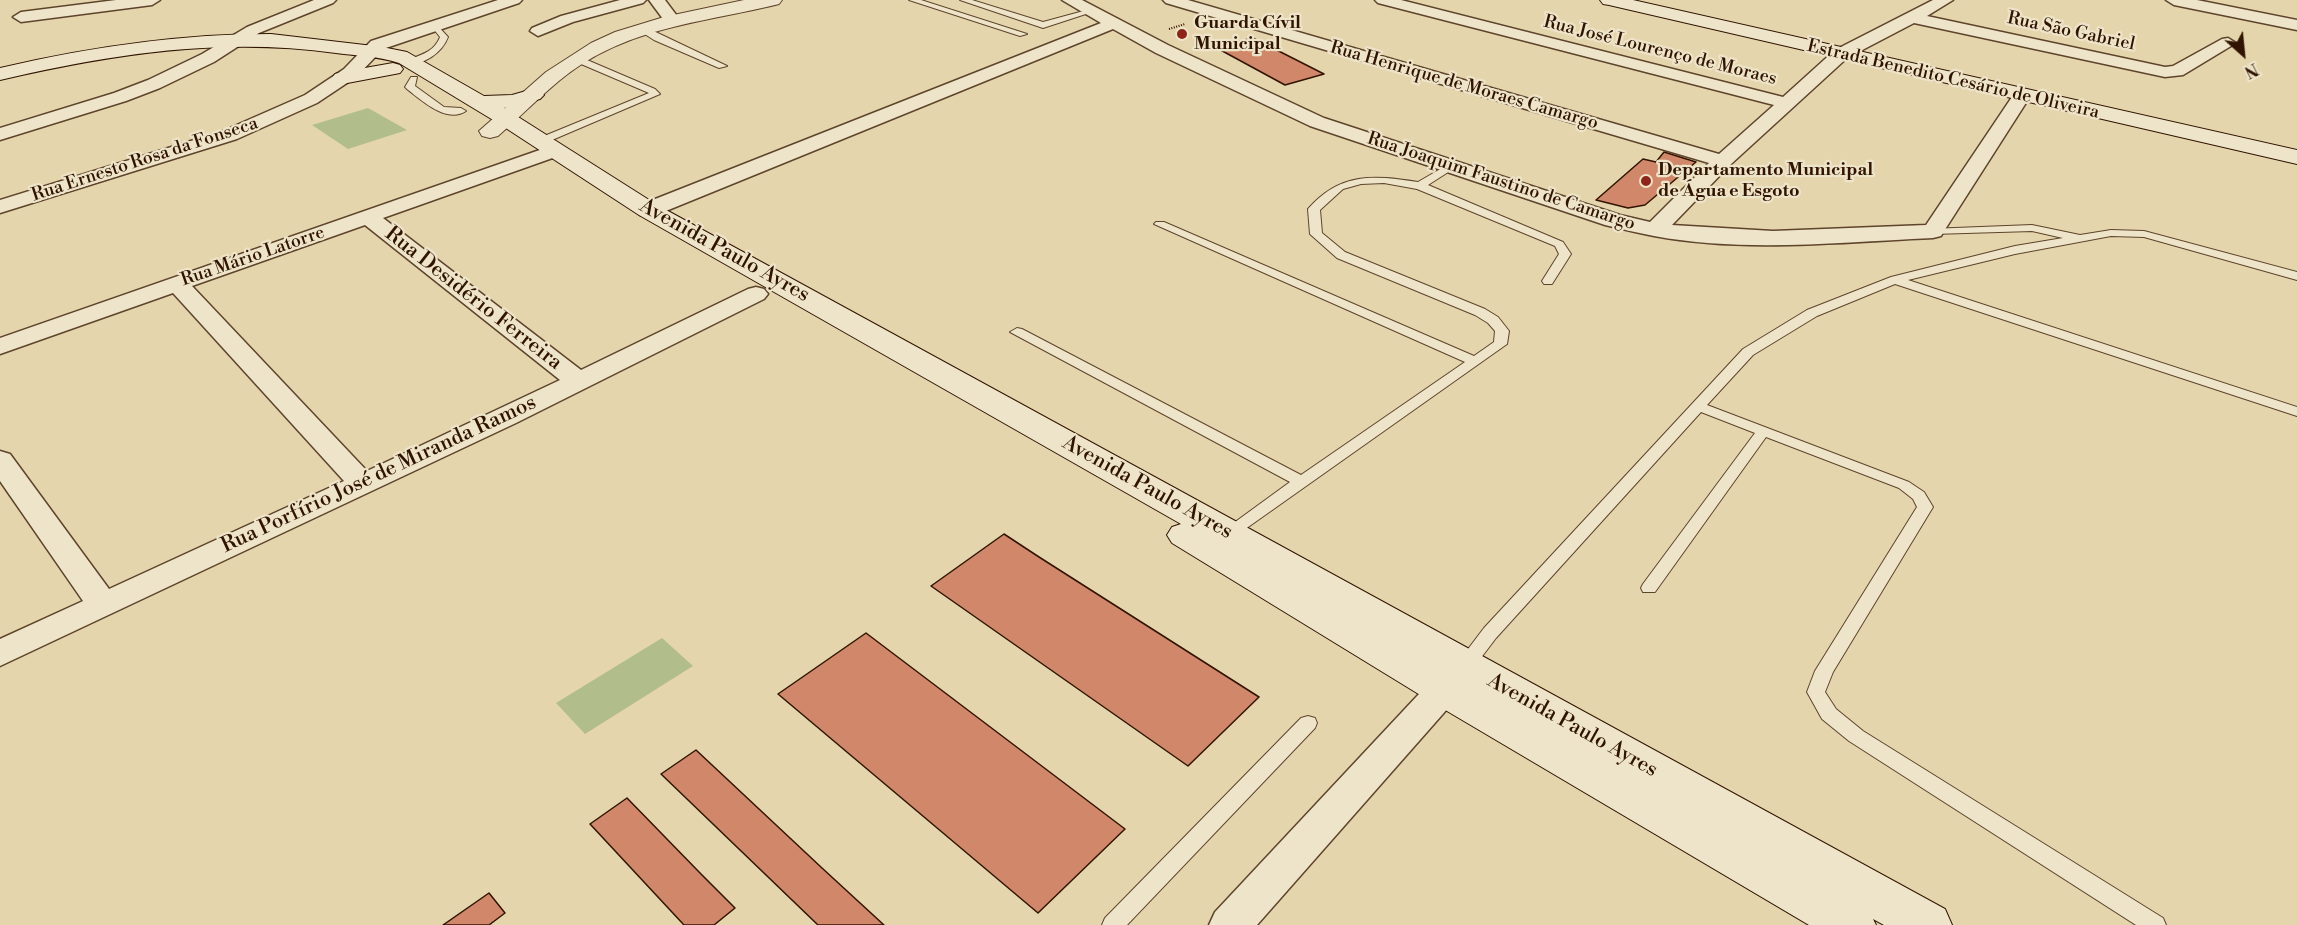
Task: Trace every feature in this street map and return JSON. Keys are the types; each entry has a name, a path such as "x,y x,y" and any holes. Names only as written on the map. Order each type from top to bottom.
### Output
{"main road":[{"path":"498,124 577,59 619,37 672,20 773,0"},
{"name":"Estrada Benedito Cesário de Oliveira","path":"1625,1 1840,54 2297,157"},
{"path":"0,74 121,52 234,41 272,40 386,61"},
{"path":"346,76 386,61"},
{"name":"Avenida Paulo Ayres","path":"386,61 498,124 531,155 756,294 996,426 1219,542"},
{"path":"471,107 513,101 533,95"},
{"name":"Avenida Paulo Ayres","path":"531,155 648,210 819,304 1219,542 1454,678 1928,925"},
{"path":"756,294 768,291 787,292 819,304"},
{"name":"Avenida Paulo Ayres","path":"1454,678 1560,755 1852,925"}],"street":[{"path":"60,0 16,19 152,0"},
{"path":"0,134 154,84 208,58 275,19 328,0"},
{"name":"Rua Ernesto Rosa da Fonseca","path":"386,61 387,40 514,0"},
{"path":"538,32 567,19 638,0"},
{"path":"657,0 672,20"},
{"name":"Rua Joaquim Faustino de Camargo","path":"1070,0 1287,109 1572,208 1654,230 1715,236 1773,238 1934,231"},
{"name":"Rua Henrique de Moraes Camargo","path":"1171,0 1723,161"},
{"name":"Rua José Lourenço de Moraes","path":"1383,0 1787,103"},
{"path":"1654,230 1723,161 1840,54 1945,0"},
{"path":"2174,0 2297,25"},
{"name":"Rua São Gabriel","path":"1910,17 2154,70 2177,71 2228,43"},
{"path":"648,210 1114,23"},
{"name":"Rua Ernesto Rosa da Fonseca","path":"0,207 230,135 311,99 346,76 386,61 408,43 434,27"},
{"path":"1934,231 2022,95"},
{"name":"Rua Mário Latorre","path":"0,346 368,217 531,155"},
{"name":"Rua Desidério Ferreira","path":"368,217 578,381"},
{"path":"177,284 362,483"},
{"name":"Rua Porfírio José de Miranda Ramos","path":"0,653 578,381 756,294"},
{"path":"0,460 103,605"},
{"path":"1230,925 1454,678"}],"lane":[{"path":"913,0 1023,34"},
{"path":"964,0 1043,25 1091,11"},
{"path":"643,29 657,38 722,66"},
{"path":"531,155 655,94 577,59"},
{"path":"1420,186 1449,167"},
{"path":"1219,542 1500,344 1502,331 1493,320 1480,312 1341,255 1316,234 1314,209 1339,187 1360,181 1384,180 1420,186 1559,244 1565,254 1548,281"},
{"path":"1160,224 1475,361"},
{"name":"Rua Joaquim Faustino de Camargo","path":"1934,231 2032,228 2055,231 2082,239"},
{"path":"1454,678 1490,633 1748,352 1812,313 1895,280 2006,252 2111,233 2144,234 2297,276"},
{"path":"1895,280 2297,412"},
{"path":"1017,332 1302,482"},
{"path":"1698,406 1904,485 1919,495 1925,507 1824,671 1816,692 1829,714 1856,736 2155,925"},
{"path":"1649,588 1763,432"},
{"path":"1113,925 1308,723"}],"path":[{"path":"1167,29 1189,24"}],"green space":[{"path":"368,108 407,130 348,149 312,125"},
{"path":"662,638 693,666 585,734 556,703"}],"building":[{"path":"1253,38 1324,74 1285,85 1215,47"},
{"name":"Departamento Municipal de Água e Esgoto","path":"1664,152 1696,162 1645,205 1628,208 1596,200 1643,159 1656,162"},
{"path":"1004,534 1259,697 1188,766 931,586"},
{"path":"866,633 1125,829 1038,913 778,694"},
{"path":"696,750 884,925 818,925 661,774"},
{"path":"627,798 735,908 714,925 684,925 590,824"},
{"path":"489,893 505,913 489,925 443,925"}],"place":[{"name":"Guarda Cívil Municipal","path":"1182,34"},
{"name":"Departamento Municipal de Água e Esgoto","path":"1646,181"}]}
